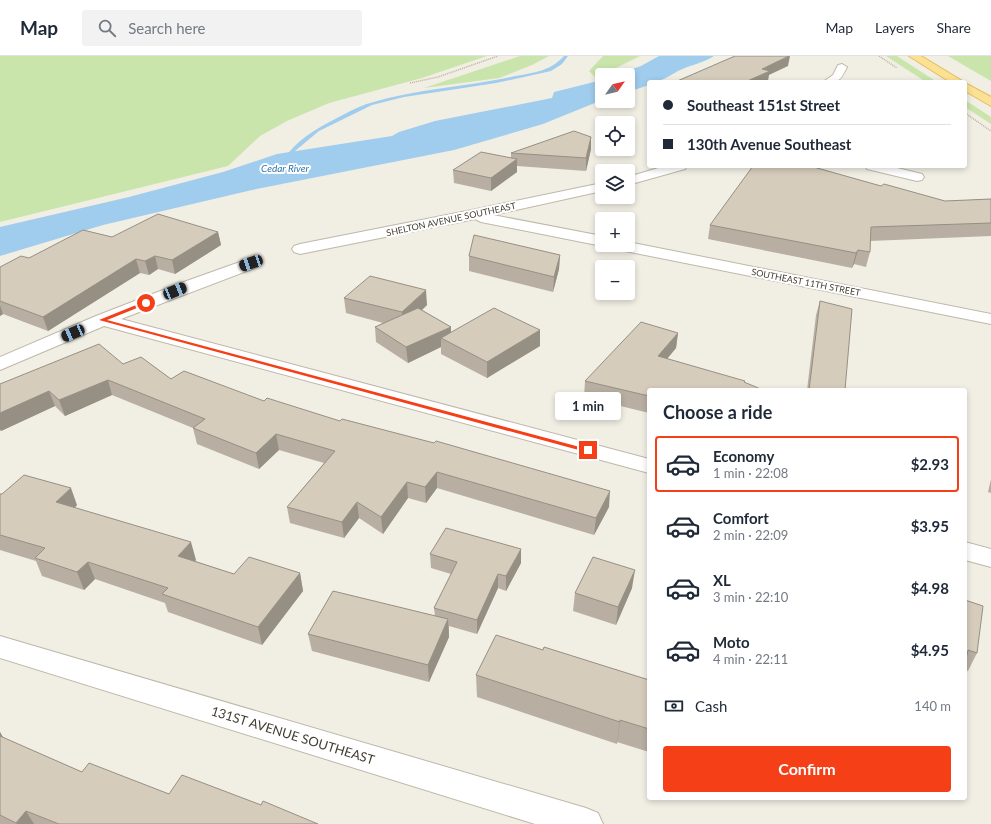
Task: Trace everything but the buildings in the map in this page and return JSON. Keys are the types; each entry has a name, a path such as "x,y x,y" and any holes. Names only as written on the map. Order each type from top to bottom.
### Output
{"main road":[{"path":"914,56 955,80"},
{"path":"967,87 991,102"}],"street":[{"path":"832,80 837,77 842,67"},
{"path":"635,179 673,168"},
{"path":"880,168 917,177"},
{"name":"SHELTON AVENUE SOUTHEAST","path":"300,249 472,215 595,189"},
{"path":"472,215 595,240"},
{"name":"SOUTHEAST 11TH STREET","path":"635,248 991,319"},
{"path":"0,364 102,320 204,279 251,263"},
{"path":"102,320 647,465"},
{"path":"967,552 991,558"},
{"name":"131ST AVENUE SOUTHEAST","path":"0,647 586,824"}],"path":[{"path":"410,83 438,77 498,56"},
{"path":"967,114 991,131"}],"green space":[{"path":"0,56 487,56 422,78 329,103 287,121 260,136 228,166 0,222"},
{"path":"520,56 549,56 532,65 499,78 424,88"},
{"path":"603,56 640,56 616,68 595,68 595,77 589,71"},
{"path":"886,56 897,56 934,80 923,80"},
{"path":"948,56 991,56 991,81"},
{"path":"967,101 991,117 991,124 967,108"}],"water":[{"path":"659,56 714,56 678,71 664,79 647,80 647,86 635,90 635,68"},
{"name":"Cedar River","path":"595,82 595,103 543,124 454,150 252,190 103,225 0,256 0,227 129,197 223,172 277,154 392,136 399,132 435,121 552,98 554,92"}],"waterway":[{"path":"285,161 293,150 317,130 370,104 404,96 496,82 549,70 560,63 566,56"}],"route":[{"path":"146,303 102,320 588,450"}]}
